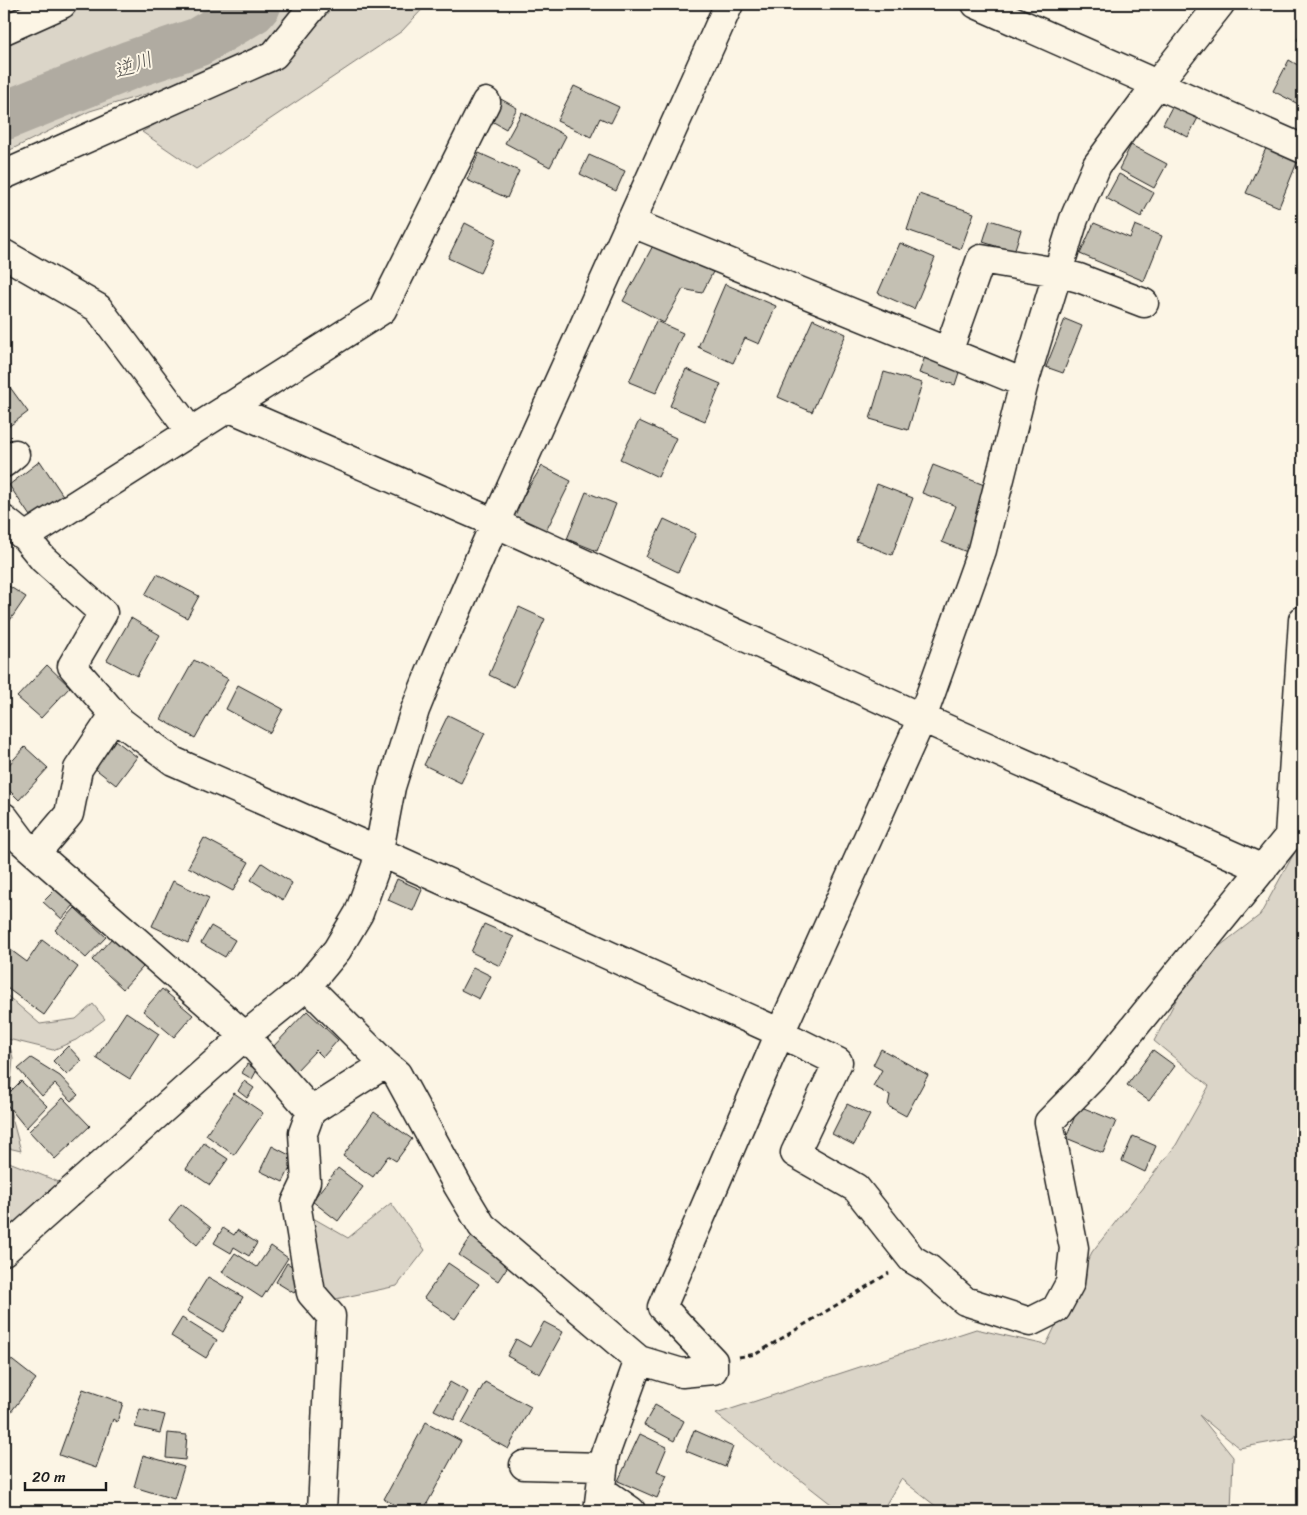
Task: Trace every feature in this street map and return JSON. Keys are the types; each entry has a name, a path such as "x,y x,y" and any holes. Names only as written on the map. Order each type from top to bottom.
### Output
{"street":[{"path":"4,30 62,4"},
{"path":"4,175 274,55 316,4"},
{"path":"4,1251 245,1036 307,986 337,950 359,913 380,852 391,787 415,710 495,523 729,4"},
{"path":"976,4 1303,149"},
{"path":"307,986 397,1074 482,1226 639,1360 682,1373 712,1370 713,1361 662,1307 780,1033 922,718 982,550 1024,382 1074,219 1097,165 1220,4"},
{"path":"25,537 382,310 486,102"},
{"path":"630,222 1024,382"},
{"path":"4,254 98,308 190,431"},
{"path":"948,352 981,259 1057,272 1079,278 1144,303"},
{"path":"228,407 495,523 922,718 1263,869"},
{"path":"4,520 25,537 43,559 103,613 72,666 120,721 173,761 380,852 780,1033 838,1062 795,1153 856,1188 912,1259 928,1269 965,1301 1030,1322 1056,1309 1070,1284 1074,1248 1049,1122 1096,1074 1289,836 1303,620"},
{"path":"36,853 69,814 78,769 114,715"},
{"path":"4,817 22,842 245,1036 311,1111"},
{"path":"328,1509 331,1316 311,1293 296,1203 306,1182 303,1133 311,1111 385,1064"},
{"path":"601,1489 604,1454 639,1360"},
{"path":"524,1465 601,1489 631,1511"}],"path":[{"path":"713,1361 756,1354 912,1259"}],"shaded area":[{"path":"46,4 308,4 276,53 331,4 427,4 402,31 196,169 142,132 271,56 90,111 4,153 4,28"},
{"path":"1303,837 1303,1240 1294,1248 1303,1242 1303,1425 1294,1438 1239,1448 1199,1415 1233,1457 1231,1511 942,1511 901,1479 882,1511 840,1511 716,1414 976,1329 1046,1345 1092,1252 1176,1145 1209,1086 1154,1041 1195,965 1260,915"},
{"path":"4,993 40,1024 76,1019 93,1004 105,1019 76,1040 53,1050 8,1039 13,1058 9,1107 21,1151 4,1147"},
{"path":"4,1160 74,1188 4,1235"},
{"path":"391,1203 425,1250 397,1286 331,1300 314,1272 313,1218 348,1238"}],"building":[{"path":"1303,28 1303,43 1297,40"},
{"path":"1289,60 1303,68 1302,106 1273,91"},
{"path":"574,86 619,107 611,123 600,118 591,137 557,121"},
{"path":"499,98 517,108 506,129 488,119"},
{"path":"1175,101 1200,114 1188,137 1163,124"},
{"path":"522,112 566,136 550,167 505,143"},
{"path":"1131,145 1167,164 1154,188 1119,169"},
{"path":"1267,146 1298,160 1279,207 1246,193"},
{"path":"479,153 519,171 507,198 467,180"},
{"path":"589,155 625,171 616,191 580,174"},
{"path":"1119,174 1154,193 1141,217 1106,198"},
{"path":"919,194 974,213 961,249 907,230"},
{"path":"990,220 1021,230 1014,252 983,242"},
{"path":"465,223 496,239 480,273 448,258"},
{"path":"1094,223 1130,238 1135,225 1162,236 1144,281 1080,254"},
{"path":"655,242 713,272 702,293 683,289 664,323 623,301"},
{"path":"900,243 935,258 914,309 878,293"},
{"path":"725,284 776,306 759,344 745,338 733,363 698,347"},
{"path":"813,319 846,334 812,412 778,397"},
{"path":"1065,319 1082,326 1063,373 1046,367"},
{"path":"656,321 683,333 656,393 629,382"},
{"path":"927,351 962,363 955,385 919,373"},
{"path":"686,369 721,384 705,421 670,406"},
{"path":"884,372 922,383 908,430 870,419"},
{"path":"4,379 28,412 4,430"},
{"path":"639,421 676,438 658,477 620,459"},
{"path":"40,461 64,497 32,519 9,485"},
{"path":"933,465 992,488 967,552 942,542 956,506 922,493"},
{"path":"542,466 571,481 546,531 510,517"},
{"path":"877,484 913,498 892,555 856,541"},
{"path":"586,492 616,504 597,551 567,539"},
{"path":"664,519 696,534 678,572 646,557"},
{"path":"157,574 199,596 187,618 145,595"},
{"path":"4,583 26,597 4,629"},
{"path":"519,607 545,619 514,687 489,675"},
{"path":"131,618 160,635 137,676 107,660"},
{"path":"194,660 228,679 195,738 161,719"},
{"path":"47,665 70,687 41,718 17,697"},
{"path":"238,685 283,709 270,733 226,709"},
{"path":"448,715 485,733 461,783 424,765"},
{"path":"115,740 137,757 116,785 93,767"},
{"path":"25,747 48,768 19,800 4,785 4,770"},
{"path":"204,838 249,862 233,891 188,867"},
{"path":"262,863 292,883 283,900 251,880"},
{"path":"397,879 422,890 413,911 388,900"},
{"path":"173,881 209,898 188,943 152,926"},
{"path":"56,889 74,905 62,919 43,902"},
{"path":"75,908 106,937 86,958 55,930"},
{"path":"484,924 514,937 500,966 471,952"},
{"path":"211,926 235,940 225,957 201,943"},
{"path":"112,938 143,967 123,989 92,960"},
{"path":"42,940 78,967 44,1015 4,986 4,945 27,962"},
{"path":"473,967 491,976 479,999 461,990"},
{"path":"162,989 193,1015 174,1037 143,1011"},
{"path":"307,1011 338,1040 323,1057 316,1050 295,1072 271,1049"},
{"path":"126,1012 159,1034 130,1079 96,1058"},
{"path":"68,1046 82,1061 67,1075 53,1061"},
{"path":"881,1049 928,1075 906,1116 888,1106 890,1095 873,1086 882,1070 873,1065"},
{"path":"1153,1050 1175,1066 1149,1101 1127,1085"},
{"path":"31,1058 60,1076 78,1095 71,1101 55,1084 42,1096 18,1069"},
{"path":"247,1064 257,1070 252,1079 242,1073"},
{"path":"21,1081 47,1106 26,1128 4,1101 4,1098"},
{"path":"244,1081 254,1088 247,1098 238,1091"},
{"path":"234,1093 263,1113 234,1155 206,1135"},
{"path":"63,1098 90,1126 55,1159 29,1131"},
{"path":"847,1104 870,1115 854,1145 832,1134"},
{"path":"1079,1106 1116,1121 1103,1153 1066,1138"},
{"path":"374,1112 412,1139 396,1161 388,1156 373,1177 343,1156"},
{"path":"1133,1136 1156,1146 1145,1172 1122,1161"},
{"path":"204,1143 228,1159 210,1185 186,1169"},
{"path":"272,1146 295,1158 283,1182 260,1171"},
{"path":"338,1168 363,1187 338,1221 312,1201"},
{"path":"181,1204 211,1228 197,1245 169,1220"},
{"path":"223,1228 234,1235 237,1230 257,1243 249,1256 234,1247 231,1253 214,1243"},
{"path":"471,1237 510,1263 498,1281 459,1255"},
{"path":"271,1246 288,1258 262,1298 222,1272 235,1253 257,1267"},
{"path":"287,1263 306,1275 294,1293 276,1282"},
{"path":"448,1263 479,1284 455,1319 424,1298"},
{"path":"208,1277 243,1297 223,1332 187,1311"},
{"path":"182,1318 217,1340 206,1358 171,1336"},
{"path":"544,1322 563,1332 540,1374 507,1356 516,1339 530,1347"},
{"path":"4,1354 36,1379 4,1421"},
{"path":"450,1382 468,1392 454,1420 434,1410"},
{"path":"485,1382 531,1407 508,1449 462,1423"},
{"path":"83,1389 123,1403 117,1422 113,1419 96,1468 59,1455"},
{"path":"655,1405 684,1421 674,1441 644,1425"},
{"path":"140,1409 165,1415 160,1433 135,1427"},
{"path":"426,1422 461,1441 423,1511 406,1511 384,1499"},
{"path":"694,1430 733,1447 725,1467 686,1451"},
{"path":"168,1433 187,1435 185,1460 166,1458"},
{"path":"640,1434 667,1447 657,1471 667,1475 657,1498 618,1481"},
{"path":"143,1455 184,1467 174,1499 134,1487"}],"waterway":[{"name":"逆川","path":"4,116 130,65 198,42 252,10 257,4"}]}
